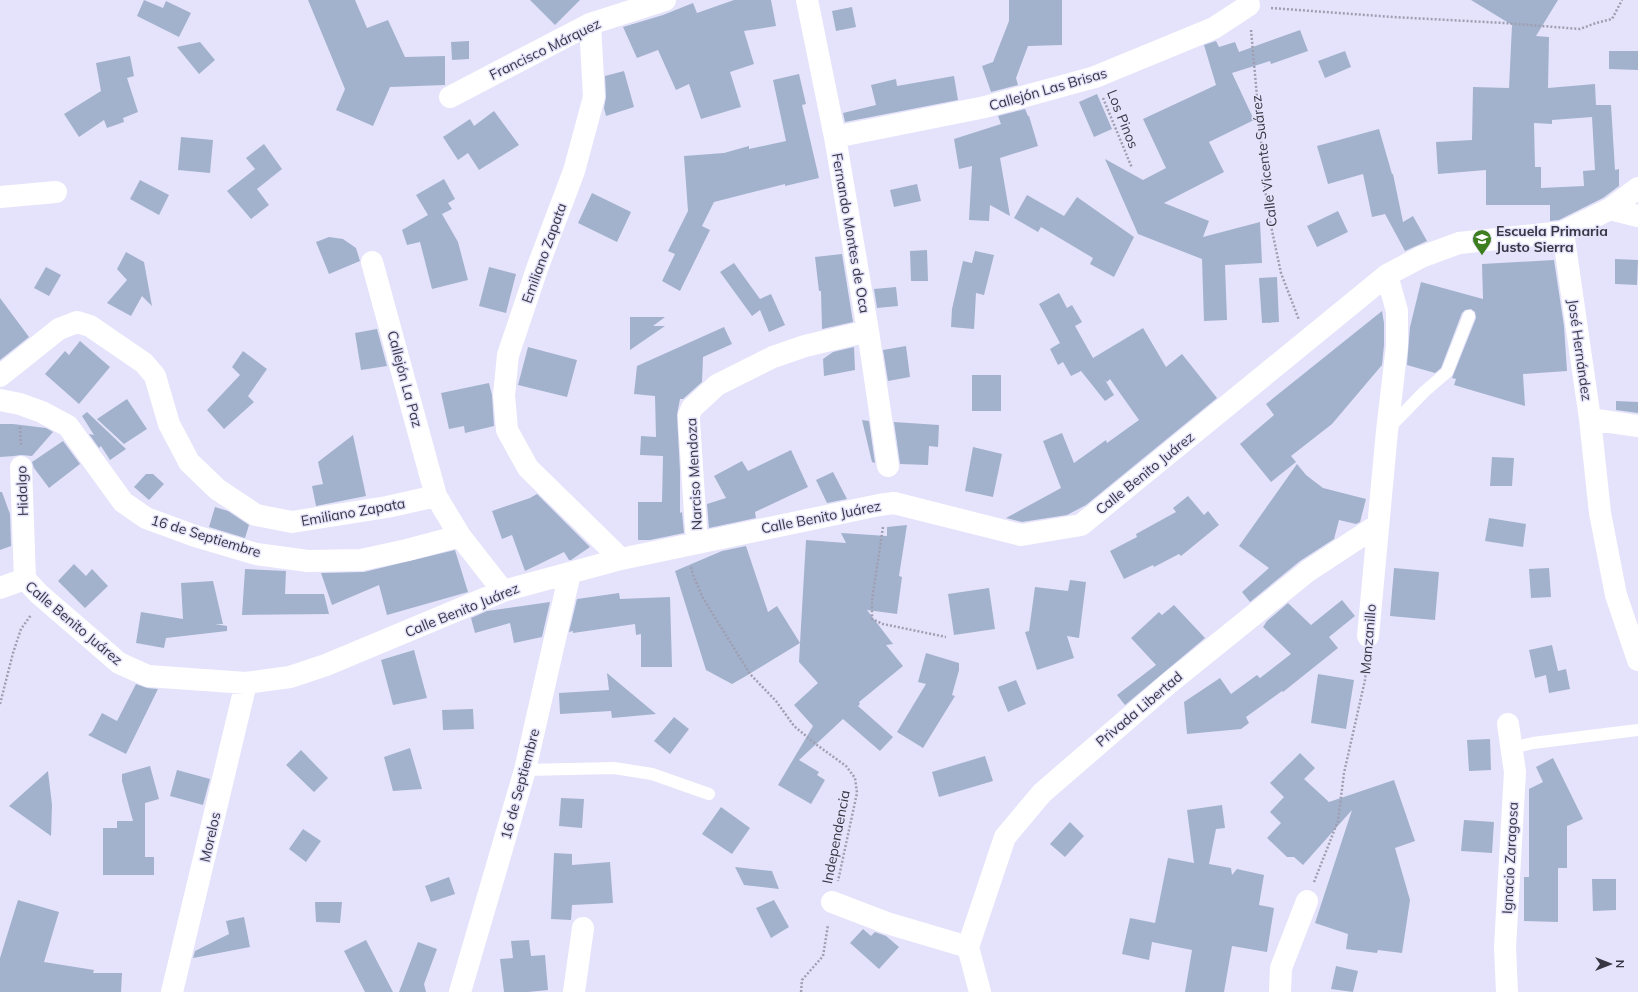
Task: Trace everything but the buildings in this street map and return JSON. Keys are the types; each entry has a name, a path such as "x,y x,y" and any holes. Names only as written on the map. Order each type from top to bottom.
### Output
{"street":[{"name":"Francisco Márquez","path":"450,97 590,24 664,0"},
{"name":"Fernando Montes de Oca","path":"807,0 835,137 868,331 888,466"},
{"name":"Callejón Las Brisas","path":"835,137 985,107 1095,77 1214,28 1248,3"},
{"name":"Emiliano Zapata","path":"590,24 594,97 574,170 538,266 508,355 504,395 507,430 528,468 622,559"},
{"name":"Calle Benito Juárez","path":"0,588 32,586 119,663 148,676 246,683 290,677 326,666 503,590 622,559 878,505 894,504 1021,535 1081,525 1387,275 1421,256 1459,243 1563,232 1610,209 1638,188"},
{"path":"0,197 56,192"},
{"path":"1610,209 1638,216"},
{"name":"José Hernández","path":"1563,232 1590,419 1638,426"},
{"name":"Callejón La Paz","path":"372,262 436,496"},
{"name":"Manzanillo","path":"1368,636 1387,431 1397,346 1397,311 1387,275"},
{"name":"Emiliano Zapata","path":"0,376 59,329 77,322 90,326 144,363 152,371 155,376 169,424 189,462 217,489 256,515 292,522 387,507 436,496"},
{"name":"Narciso Mendoza","path":"691,544 689,415 692,408 717,385 773,358 805,346 868,331"},
{"name":"16 de Septiembre","path":"10,402 42,412 68,426 123,502 146,518 203,538 256,554 308,561 361,560 460,536"},
{"path":"1590,419 1600,513 1616,595 1638,660"},
{"name":"Hidalgo","path":"21,467 32,586"},
{"path":"436,496 460,536 503,590"},
{"name":"Privada Libertad","path":"968,947 1005,837 1042,793 1168,684 1308,571 1378,525"},
{"name":"16 de Septiembre","path":"460,992 525,770 570,573"},
{"name":"Morelos","path":"172,992 246,683"},
{"name":"Ignacio Zaragosa","path":"1507,992 1505,947 1515,772 1508,724"},
{"path":"1280,992 1281,968 1307,901"},
{"path":"832,902 887,924 968,947 980,992"},
{"path":"574,992 583,928"}],"lane":[{"path":"1387,431 1424,392 1447,372 1469,316"},
{"path":"1512,748 1533,743 1638,730"},
{"path":"525,770 614,768 652,774 709,794"}],"path":[{"path":"1248,3 1393,17 1580,29 1612,19 1622,0"},
{"name":"Calle Vicente Suárez","path":"1248,3 1267,206 1282,273 1307,340"},
{"name":"Los Pinos","path":"1095,77 1132,168"},
{"name":"Hidalgo","path":"10,402 21,467"},
{"path":"878,505 884,529 876,570 872,619 883,624 946,637"},
{"name":"Independencia","path":"691,544 693,575 703,598 750,674 776,701 794,726 846,766 855,778 857,793 839,880 832,902 823,956 802,980 801,992"},
{"path":"0,704 12,653 21,629 30,616 32,586"},
{"name":"Manzanillo","path":"1307,901 1338,821 1344,773 1365,680 1368,636"}],"place":[{"name":"Escuela Primaria Justo Sierra","path":"1482,256"}]}
